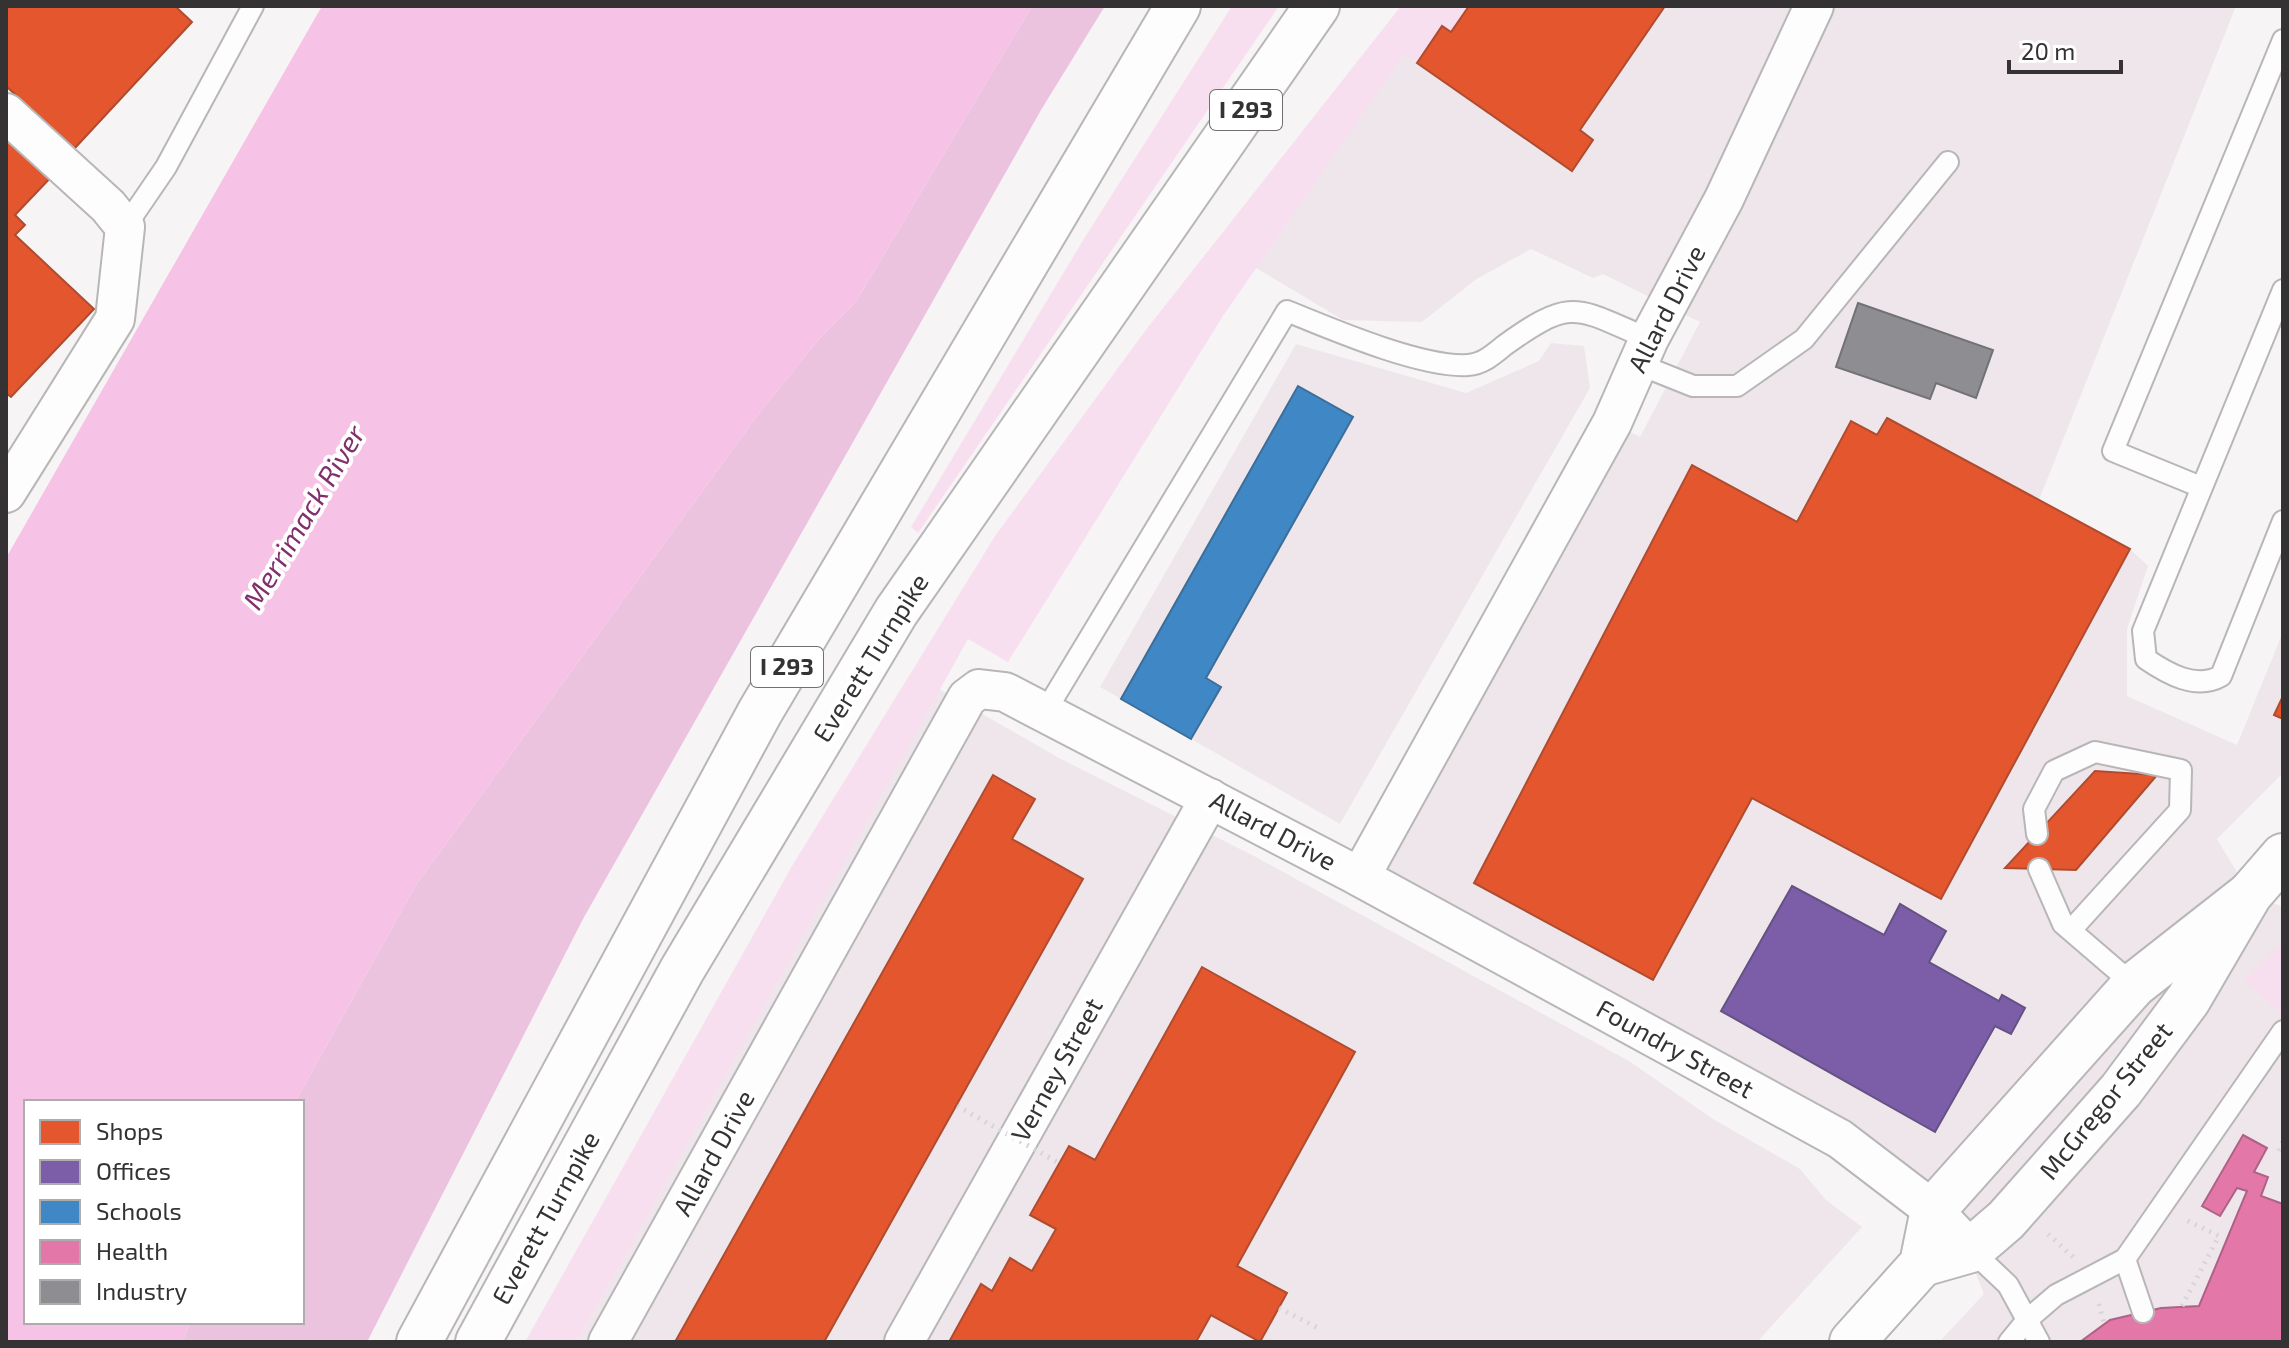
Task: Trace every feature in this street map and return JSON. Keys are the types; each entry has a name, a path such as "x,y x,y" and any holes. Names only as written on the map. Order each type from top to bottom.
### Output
{"main road":[{"name":"Everett Turnpike","path":"419,1342 760,712 1178,6"},
{"name":"Everett Turnpike","path":"478,1342 682,970 896,612 1176,214 1317,6"},
{"path":"1176,214 1348,6"},
{"name":"McGregor Street","path":"1922,1264 1971,1250 2006,1220 2121,1090 2188,1000 2250,894 2283,856"},
{"name":"McGregor Street","path":"1933,1210 2134,985 2250,894"},
{"path":"1852,1342 1922,1264 1933,1210"}],"street":[{"name":"Allard Drive","path":"608,1342 967,698 979,689 991,688 1045,712 1360,877 1612,423 1644,352 1724,199 1814,6"},
{"path":"6,113 108,206 125,227 115,319 6,493"},
{"name":"Verney Street","path":"904,1342 1210,798"},
{"name":"Foundry Street","path":"1360,877 1840,1139 1933,1210 1971,1250"}],"lane":[{"path":"125,227 166,167 253,6"},
{"path":"2201,487 2113,451 2283,40"},
{"path":"1045,712 1287,311 1360,340 1433,360 1469,365 1485,360 1557,312 1591,314 1693,386 1737,386 1804,339 1948,162"},
{"path":"2283,290 2143,631 2146,659 2183,679 2208,684 2221,676 2283,521"},
{"path":"2037,834 2034,809 2054,771 2095,752 2181,770 2180,810 2071,930"},
{"path":"2039,869 2063,924 2134,985"},
{"path":"2009,1342 2027,1320 2056,1295 2125,1259 2283,1031"},
{"path":"1971,1250 2008,1285 2039,1342"},
{"path":"2125,1259 2143,1312"}],"path":[{"path":"957,1106 1059,1163"},
{"path":"2279,1151 2283,1141"},
{"path":"2159,1208 2219,1236 2182,1306"},
{"path":"2036,1224 2076,1261"},
{"path":"2097,1298 2104,1323"},
{"path":"1279,1308 1318,1328"}],"shaded area":[{"path":"1032,6 1105,6 1041,110 583,919 367,1342 182,1342 190,1324 304,1324 304,1100 296,1100 416,885 760,412 819,339 855,303"},
{"path":"1232,6 1279,6 918,533 911,527 1085,237"},
{"path":"1401,6 1469,6 1451,32 1442,26 1417,63 1405,53 1223,316 1008,662 968,639 577,1342 525,1342 792,866 995,536 1145,331"},
{"path":"1469,6 2236,6 2039,500 2130,549 2148,566 2127,629 2127,696 2237,745 2283,632 2283,773 2217,839 2250,894 2283,907 2283,1342 1939,1342 1984,1294 1945,1197 1360,877 1612,423 1640,437 1700,322 1603,274 1593,278 1531,249 1475,280 1422,322 1343,320 1256,268 1405,52 1418,62 1442,26 1451,32"},
{"path":"1551,343 1584,346 1590,388 1340,824 1100,687 1296,344 1466,393 1539,361"},
{"path":"939,689 1059,758 1254,856 1629,1061 1713,1119 1800,1169 1826,1200 1862,1227 1757,1342 577,1342"},
{"path":"2283,942 2283,1015 2244,980"}],"water":[{"name":"Merrimack River","path":"322,6 1032,6 855,303 819,339 760,412 416,885 296,1100 24,1100 24,1324 190,1324 182,1342 6,1342 6,558"}],"building: Shops":[{"path":"6,6 175,6 192,22 74,149 6,86"},
{"path":"1469,6 1665,6 1580,130 1593,140 1572,171 1417,63 1442,26 1451,32"},
{"path":"6,127 55,173 15,215 25,225 15,235 94,309 11,397 6,393"},
{"path":"1887,418 2130,549 1941,899 1752,798 1653,980 1474,883 1692,465 1797,522 1851,421 1877,435"},
{"path":"2283,696 2283,719 2274,715"},
{"path":"2095,771 2157,775 2076,870 2005,868"},
{"path":"993,775 1035,799 1012,839 1083,879 824,1342 675,1342"},
{"path":"1202,967 1355,1052 1237,1266 1287,1293 1260,1342 1211,1315 1196,1342 949,1342 981,1284 992,1291 1010,1258 1032,1271 1056,1229 1030,1215 1069,1146 1095,1160"}],"building: Offices":[{"path":"1792,886 1884,935 1900,904 1946,931 1929,962 1999,1001 2002,995 2025,1008 2011,1034 1995,1026 1935,1132 1721,1011"}],"building: Schools":[{"path":"1298,386 1353,417 1206,678 1221,687 1191,739 1121,699"}],"building: Health":[{"path":"2243,1135 2267,1148 2254,1172 2268,1177 2261,1196 2283,1204 2283,1342 2080,1342 2110,1320 2161,1308 2199,1306 2247,1191 2237,1188 2220,1216 2202,1206"}],"building: Industry":[{"path":"1858,303 1993,350 1976,398 1936,383 1930,399 1836,367"}]}
